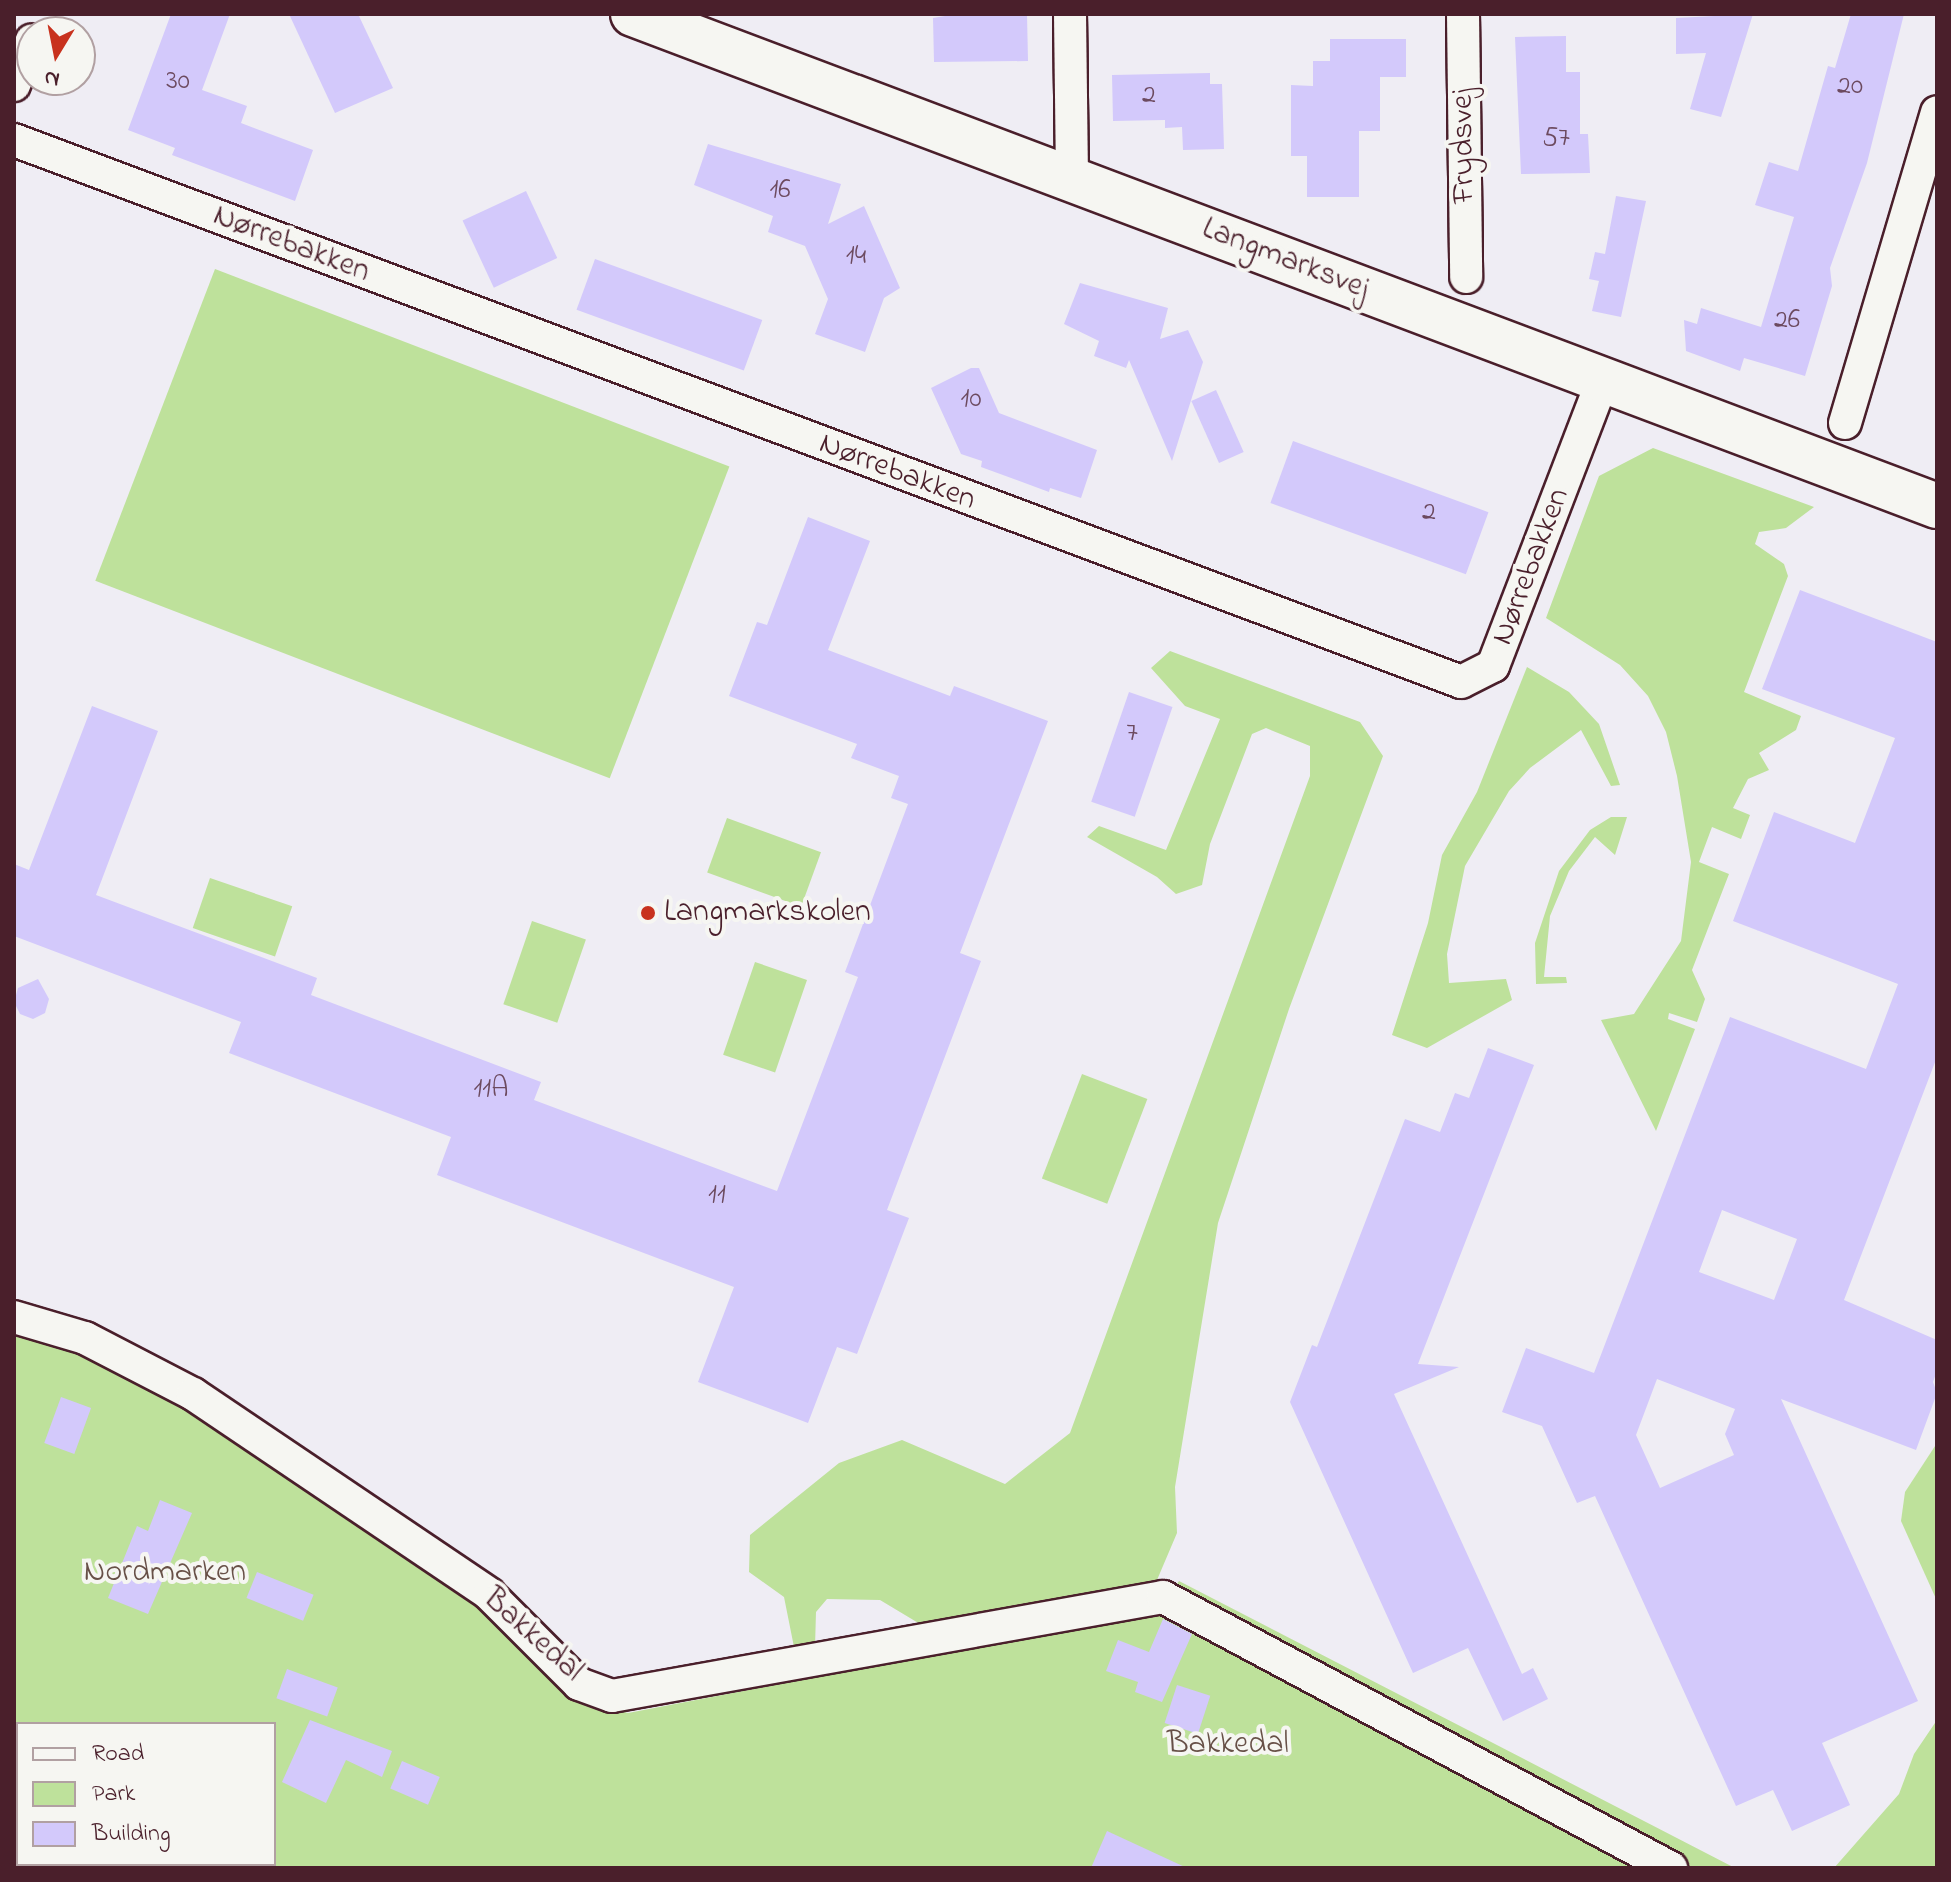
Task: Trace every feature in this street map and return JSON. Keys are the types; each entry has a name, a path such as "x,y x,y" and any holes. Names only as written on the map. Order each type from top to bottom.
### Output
{"main road":[{"name":"Langmarksvej","path":"633,14 1937,506"}],"street":[{"path":"1070,14 1072,179"},
{"name":"Frydsvej","path":"1463,14 1466,277"},
{"path":"1845,423 1937,112"},
{"name":"Nørrebakken","path":"14,140 1461,682 1493,666 1603,380"},
{"name":"Bakkedal","path":"14,1317 85,1338 193,1394 489,1594 579,1684 612,1696 1163,1597 1671,1868"}],"green space":[{"path":"215,269 729,466 610,778 95,581"},
{"path":"1653,448 1814,507 1786,528 1759,532 1755,544 1784,564 1788,576 1744,692 1801,716 1796,730 1759,753 1769,770 1748,779 1733,808 1750,815 1741,839 1712,827 1699,862 1729,874 1692,970 1705,999 1697,1022 1669,1013 1668,1019 1695,1029 1656,1131 1601,1020 1634,1014 1681,941 1691,862 1677,776 1666,732 1648,696 1620,665 1546,618 1599,476"},
{"path":"1170,651 1360,722 1383,756 1289,1009 1218,1223 1175,1487 1177,1533 1157,1580 1142,1591 920,1624 880,1600 827,1599 816,1612 815,1647 794,1647 784,1597 749,1572 750,1535 839,1463 902,1440 1005,1484 1070,1433 1310,776 1310,746 1266,728 1252,734 1210,844 1202,885 1176,894 1157,877 1087,837 1099,826 1166,850 1220,719 1185,706 1151,668"},
{"path":"1527,667 1569,692 1599,724 1620,785 1611,786 1581,730 1530,768 1509,791 1465,866 1447,954 1449,983 1506,979 1512,1000 1427,1048 1392,1035 1428,923 1442,855 1477,792"},
{"path":"1611,817 1627,817 1615,855 1595,837 1569,871 1550,916 1544,977 1566,977 1567,983 1536,984 1535,943 1559,871 1590,830"},
{"path":"727,818 821,852 801,907 707,873"},
{"path":"210,878 292,906 275,956 193,928"},
{"path":"532,921 586,940 557,1023 503,1004"},
{"path":"755,962 807,980 775,1073 723,1055"},
{"path":"1082,1074 1147,1099 1107,1204 1042,1179"},
{"name":"Nordmarken","path":"14,1330 65,1345 167,1395 481,1602 572,1697 628,1713 1157,1612 1179,1581 1735,1868 14,1868"},
{"path":"1937,1443 1937,1601 1901,1521 1905,1492"},
{"path":"1937,1720 1937,1868 1834,1868 1899,1794 1914,1754"}],"building":[{"path":"171,14 230,14 202,90 247,106 241,123 313,150 295,201 172,155 175,148 128,130"},
{"path":"289,14 358,14 393,88 335,113"},
{"path":"957,14 1027,14 1028,61 934,62 933,18"},
{"path":"1753,14 1721,117 1690,109 1706,53 1676,54 1676,18"},
{"path":"1851,14 1904,14 1867,163 1830,268 1832,286 1805,376 1744,358 1740,371 1686,351 1684,320 1697,324 1701,308 1761,327 1794,217 1755,205 1769,162 1798,171 1828,66 1835,68"},
{"path":"1566,36 1566,72 1580,72 1580,134 1588,134 1590,173 1521,174 1515,37"},
{"path":"1330,39 1406,39 1406,77 1380,77 1380,131 1359,131 1359,197 1307,197 1307,156 1291,156 1291,85 1313,86 1313,61 1330,61"},
{"path":"1210,73 1210,84 1222,84 1224,149 1183,150 1182,127 1165,128 1165,120 1113,121 1112,75"},
{"path":"708,144 841,184 828,224 864,206 900,288 884,298 865,352 815,334 828,299 805,246 768,232 773,216 694,185"},
{"path":"526,191 557,258 494,288 463,221"},
{"path":"1616,196 1646,201 1621,317 1592,311 1599,281 1589,279 1595,252 1605,254"},
{"path":"595,259 762,320 744,371 577,310"},
{"path":"1080,283 1168,308 1160,339 1188,330 1203,362 1172,461 1129,360 1126,368 1094,356 1099,341 1064,324"},
{"path":"971,368 979,368 999,413 1097,450 1081,498 1050,488 1049,492 981,467 982,461 961,454 931,388"},
{"path":"1216,390 1244,452 1219,463 1191,401"},
{"path":"1293,441 1488,512 1466,574 1270,503"},
{"path":"808,517 870,541 828,650 950,696 954,686 1048,721 960,953 981,961 887,1210 909,1218 857,1354 837,1347 808,1423 698,1382 734,1287 437,1175 451,1137 229,1053 241,1022 14,936 14,864 29,870 92,706 158,731 96,895 317,978 311,995 541,1082 534,1100 777,1191 858,977 845,972 908,804 891,798 899,776 851,758 857,744 729,696 757,622 767,625"},
{"path":"1800,590 1937,642 1937,1057 1844,1300 1937,1340 1937,1371 1933,1382 1937,1393 1916,1450 1781,1399 1918,1701 1822,1743 1850,1805 1792,1831 1773,1790 1736,1806 1595,1496 1577,1503 1542,1426 1502,1412 1526,1348 1594,1373 1730,1017 1866,1069 1898,984 1733,921 1774,812 1855,843 1895,738 1762,689","holes":["1722,1210 1797,1239 1774,1300 1699,1272","1657,1379 1735,1409 1725,1434 1734,1455 1660,1488 1636,1435"]},
{"path":"1129,692 1172,707 1135,817 1091,802"},
{"path":"38,979 49,999 45,1013 33,1019 20,1014 14,1002 18,988"},
{"path":"1488,1048 1534,1065 1418,1364 1459,1367 1394,1394 1522,1674 1533,1668 1548,1699 1503,1721 1468,1648 1413,1673 1290,1402 1312,1345 1317,1347 1405,1119 1440,1132 1455,1093 1469,1098"},
{"path":"61,1397 91,1408 74,1454 44,1443"},
{"path":"160,1500 192,1513 148,1614 108,1598 137,1526 148,1531"},
{"path":"257,1572 314,1595 303,1621 247,1598"},
{"path":"1163,1619 1192,1634 1162,1702 1135,1692 1138,1682 1106,1671 1118,1640 1149,1652"},
{"path":"287,1669 338,1687 327,1717 276,1698"},
{"path":"1177,1685 1210,1696 1198,1734 1165,1723"},
{"path":"310,1720 392,1751 382,1777 346,1760 326,1803 282,1782"},
{"path":"402,1761 440,1777 428,1805 390,1789"},
{"path":"1107,1831 1187,1868 1091,1868"}],"place":[{"name":"Langmarkskolen","path":"648,913"}]}
